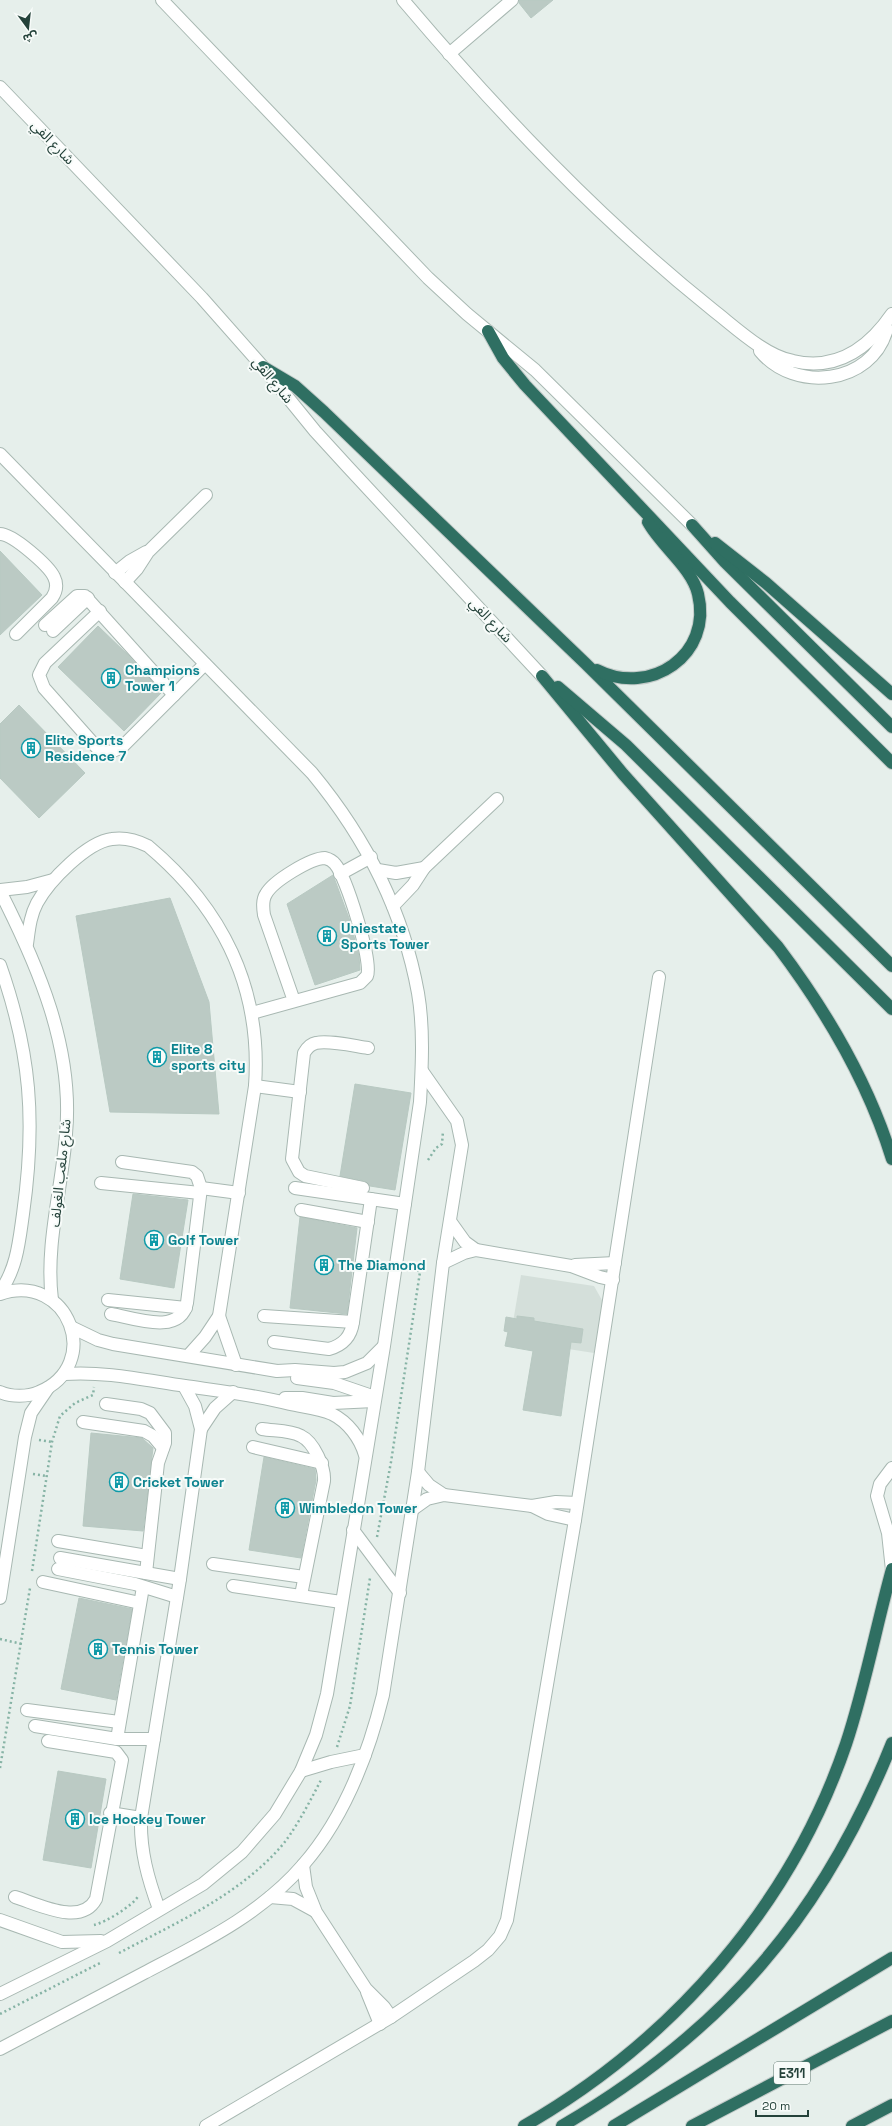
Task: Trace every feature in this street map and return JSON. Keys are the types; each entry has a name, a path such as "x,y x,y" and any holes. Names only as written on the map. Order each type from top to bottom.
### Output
{"highway":[{"path":"488,331 513,372 730,602 892,763"},
{"path":"264,367 294,386 324,412 585,664 892,966"},
{"path":"585,664 606,675 617,678 629,680 652,677 668,669 681,658 689,649 698,628 700,605 694,583 660,542 639,505"},
{"path":"692,525 766,583 892,694"},
{"path":"692,525 729,566 892,727"},
{"path":"542,676 600,721 626,745 892,1009"},
{"path":"542,676 623,774 778,947 800,976 821,1007 857,1071 872,1104 892,1159"},
{"path":"524,2126 604,2073 658,2029 725,1959 775,1889 817,1813 843,1752 857,1710 892,1570"},
{"path":"562,2126 626,2087 674,2050 714,2015 765,1961 789,1931 832,1869 867,1803 892,1743"},
{"path":"614,2126 892,1958"},
{"name":"E311","path":"692,2126 892,2020"},
{"path":"852,2126 892,2105"}],"street":[{"path":"162,0 428,278 535,370 692,525"},
{"path":"403,0 483,94 574,188 671,276 751,339 764,355 779,368 798,377 826,378 840,376 858,366 874,353 886,334 892,315"},
{"path":"449,54 512,0"},
{"name":"شارع الفي","path":"0,88 202,298 264,367 347,466 542,676"},
{"path":"0,1994 106,1941 203,1884 242,1852 275,1814 301,1771 316,1736 327,1694 366,1457 374,1399 384,1346 420,1102 422,1071 418,994 411,960 393,906 378,870 342,811 312,773 2,459"},
{"path":"125,582 148,552 206,495"},
{"path":"0,534 14,538 51,572 56,582 55,593 52,598 16,634"},
{"path":"115,572 130,561 148,552"},
{"path":"49,628 77,596 83,595 88,598 100,611 174,695"},
{"path":"100,611 45,663 39,675 44,688 95,746 105,752 117,751 205,664"},
{"path":"393,906 413,885 424,868 497,799"},
{"path":"27,944 28,930 34,910 53,880 83,854 99,843 111,839 124,838 136,840 148,846 204,903 218,924 240,970 252,1013 256,1042 255,1086 219,1316 205,1337 188,1356"},
{"path":"340,874 371,857"},
{"path":"252,1013 360,983 369,972 358,922 336,864 331,860 318,858 273,884 265,895 263,909 264,915 294,1001"},
{"path":"378,870 396,873 424,868"},
{"path":"0,891 27,887 53,880"},
{"name":"شارع ملعب الغولف","path":"0,891 27,944 42,980 53,1017 61,1055 66,1093 67,1132 49,1268 52,1300"},
{"path":"0,965 12,999 24,1053 30,1102 31,1137 27,1184 17,1253 13,1268 0,1293"},
{"path":"206,2126 391,2017 488,1950 500,1936 507,1920 575,1520 659,977"},
{"path":"362,1188 305,1176 294,1166 292,1159 304,1053 310,1045 320,1042 368,1048"},
{"path":"0,2049 224,1930 270,1897 303,1865 338,1815 365,1755 384,1695 418,1472 443,1263 462,1145 457,1120 422,1071"},
{"path":"255,1086 300,1092"},
{"path":"111,1314 165,1323 175,1320 186,1308 200,1191 200,1182 192,1172 122,1162"},
{"path":"101,1183 239,1193"},
{"path":"295,1188 405,1204"},
{"path":"274,1342 329,1348 336,1346 348,1337 353,1322 371,1199"},
{"path":"301,1210 368,1222"},
{"path":"450,1221 465,1242 476,1250"},
{"path":"443,1263 464,1253 476,1250 572,1266 600,1277 613,1280"},
{"path":"572,1266 615,1263"},
{"path":"0,1293 25,1290 39,1293 52,1300 60,1307 71,1327 73,1351 64,1374 48,1388 31,1414 25,1437 0,1598"},
{"path":"108,1300 186,1308"},
{"path":"219,1316 236,1365"},
{"path":"264,1316 353,1322"},
{"path":"71,1327 92,1337 113,1344 278,1371 295,1370 334,1373 345,1372 367,1363 384,1346"},
{"path":"278,1371 294,1377 334,1383 374,1399"},
{"path":"64,1374 95,1373 120,1375 184,1386 233,1392 323,1410 340,1419 354,1432 366,1457"},
{"path":"159,1909 144,1863 141,1818 180,1579 201,1429 195,1406 184,1386"},
{"path":"0,1392 18,1396 34,1394 48,1388"},
{"path":"201,1429 215,1408 233,1392"},
{"path":"278,1400 295,1397 344,1403 374,1399"},
{"path":"106,1404 141,1409 150,1412 165,1433 163,1448 158,1463 146,1573"},
{"path":"83,1422 144,1431 153,1436 163,1448"},
{"path":"262,1429 301,1435 308,1441 322,1463 324,1481 301,1595"},
{"path":"254,1447 322,1463"},
{"path":"892,1468 880,1484 877,1496 888,1533 892,1570"},
{"path":"418,1472 429,1485 444,1495"},
{"path":"412,1509 427,1499 444,1495 532,1506 556,1502 577,1503"},
{"path":"532,1506 548,1514 575,1520"},
{"path":"353,1530 400,1593"},
{"path":"58,1541 147,1556"},
{"path":"177,1597 59,1564 146,1573 180,1579"},
{"path":"213,1564 304,1577"},
{"path":"43,1582 140,1603"},
{"path":"233,1586 341,1602"},
{"path":"117,1739 143,1587"},
{"path":"27,1710 120,1722"},
{"path":"35,1726 117,1739 154,1738"},
{"path":"15,1897 75,1914 87,1909 96,1899 110,1813 122,1763 119,1754 48,1741"},
{"path":"301,1771 331,1762 365,1755"},
{"path":"110,1813 141,1818"},
{"path":"303,1865 306,1887 316,1912 366,1989 391,2017"},
{"path":"270,1897 293,1899 316,1912"},
{"path":"0,1920 62,1942 79,1943 106,1941"},
{"path":"366,1989 380,2024"}],"path":[{"path":"32,1575 52,1442 60,1416 75,1403 93,1395 95,1373"},
{"path":"0,1768 22,1644 31,1583"},
{"path":"0,1639 22,1644"}],"shaded area":[{"path":"521,1275 594,1286 603,1302 594,1353 510,1340"}],"building":[{"path":"519,0 553,0 531,18 519,3"},
{"path":"0,551 42,595 0,635"},
{"name":"Champions Tower 1","path":"98,626 127,654 162,692 124,731 58,667"},
{"name":"Elite Sports Residence 7","path":"19,705 85,773 39,818 0,778 0,724"},
{"name":"Uniestate Sports Tower","path":"333,875 350,921 359,956 360,970 315,985 287,904"},
{"name":"Elite 8 sports city","path":"170,898 209,1002 219,1114 110,1112 76,916"},
{"path":"355,1084 411,1093 395,1190 370,1186 365,1181 340,1176"},
{"name":"Golf Tower","path":"133,1194 188,1200 174,1288 120,1279"},
{"name":"The Diamond","path":"300,1217 357,1228 347,1314 290,1308"},
{"path":"517,1316 534,1318 534,1321 583,1329 581,1343 571,1342 561,1416 523,1410 533,1351 505,1346 508,1332 504,1331 506,1317 517,1319"},
{"name":"Cricket Tower","path":"91,1433 142,1438 153,1448 143,1531 83,1526"},
{"name":"Wimbledon Tower","path":"264,1457 315,1469 316,1480 301,1558 249,1550"},
{"name":"Tennis Tower","path":"79,1598 132,1609 116,1700 61,1689"},
{"name":"Ice Hockey Tower","path":"58,1771 106,1779 91,1868 43,1860"}],"place":[{"name":"Champions Tower 1","path":"111,678"},
{"name":"Elite Sports Residence 7","path":"31,748"},
{"name":"Uniestate Sports Tower","path":"327,936"},
{"name":"Elite 8 sports city","path":"157,1057"},
{"name":"Golf Tower","path":"154,1240"},
{"name":"The Diamond","path":"324,1265"},
{"name":"Cricket Tower","path":"119,1482"},
{"name":"Wimbledon Tower","path":"285,1508"},
{"name":"Tennis Tower","path":"98,1649"},
{"name":"Ice Hockey Tower","path":"75,1819"}]}
